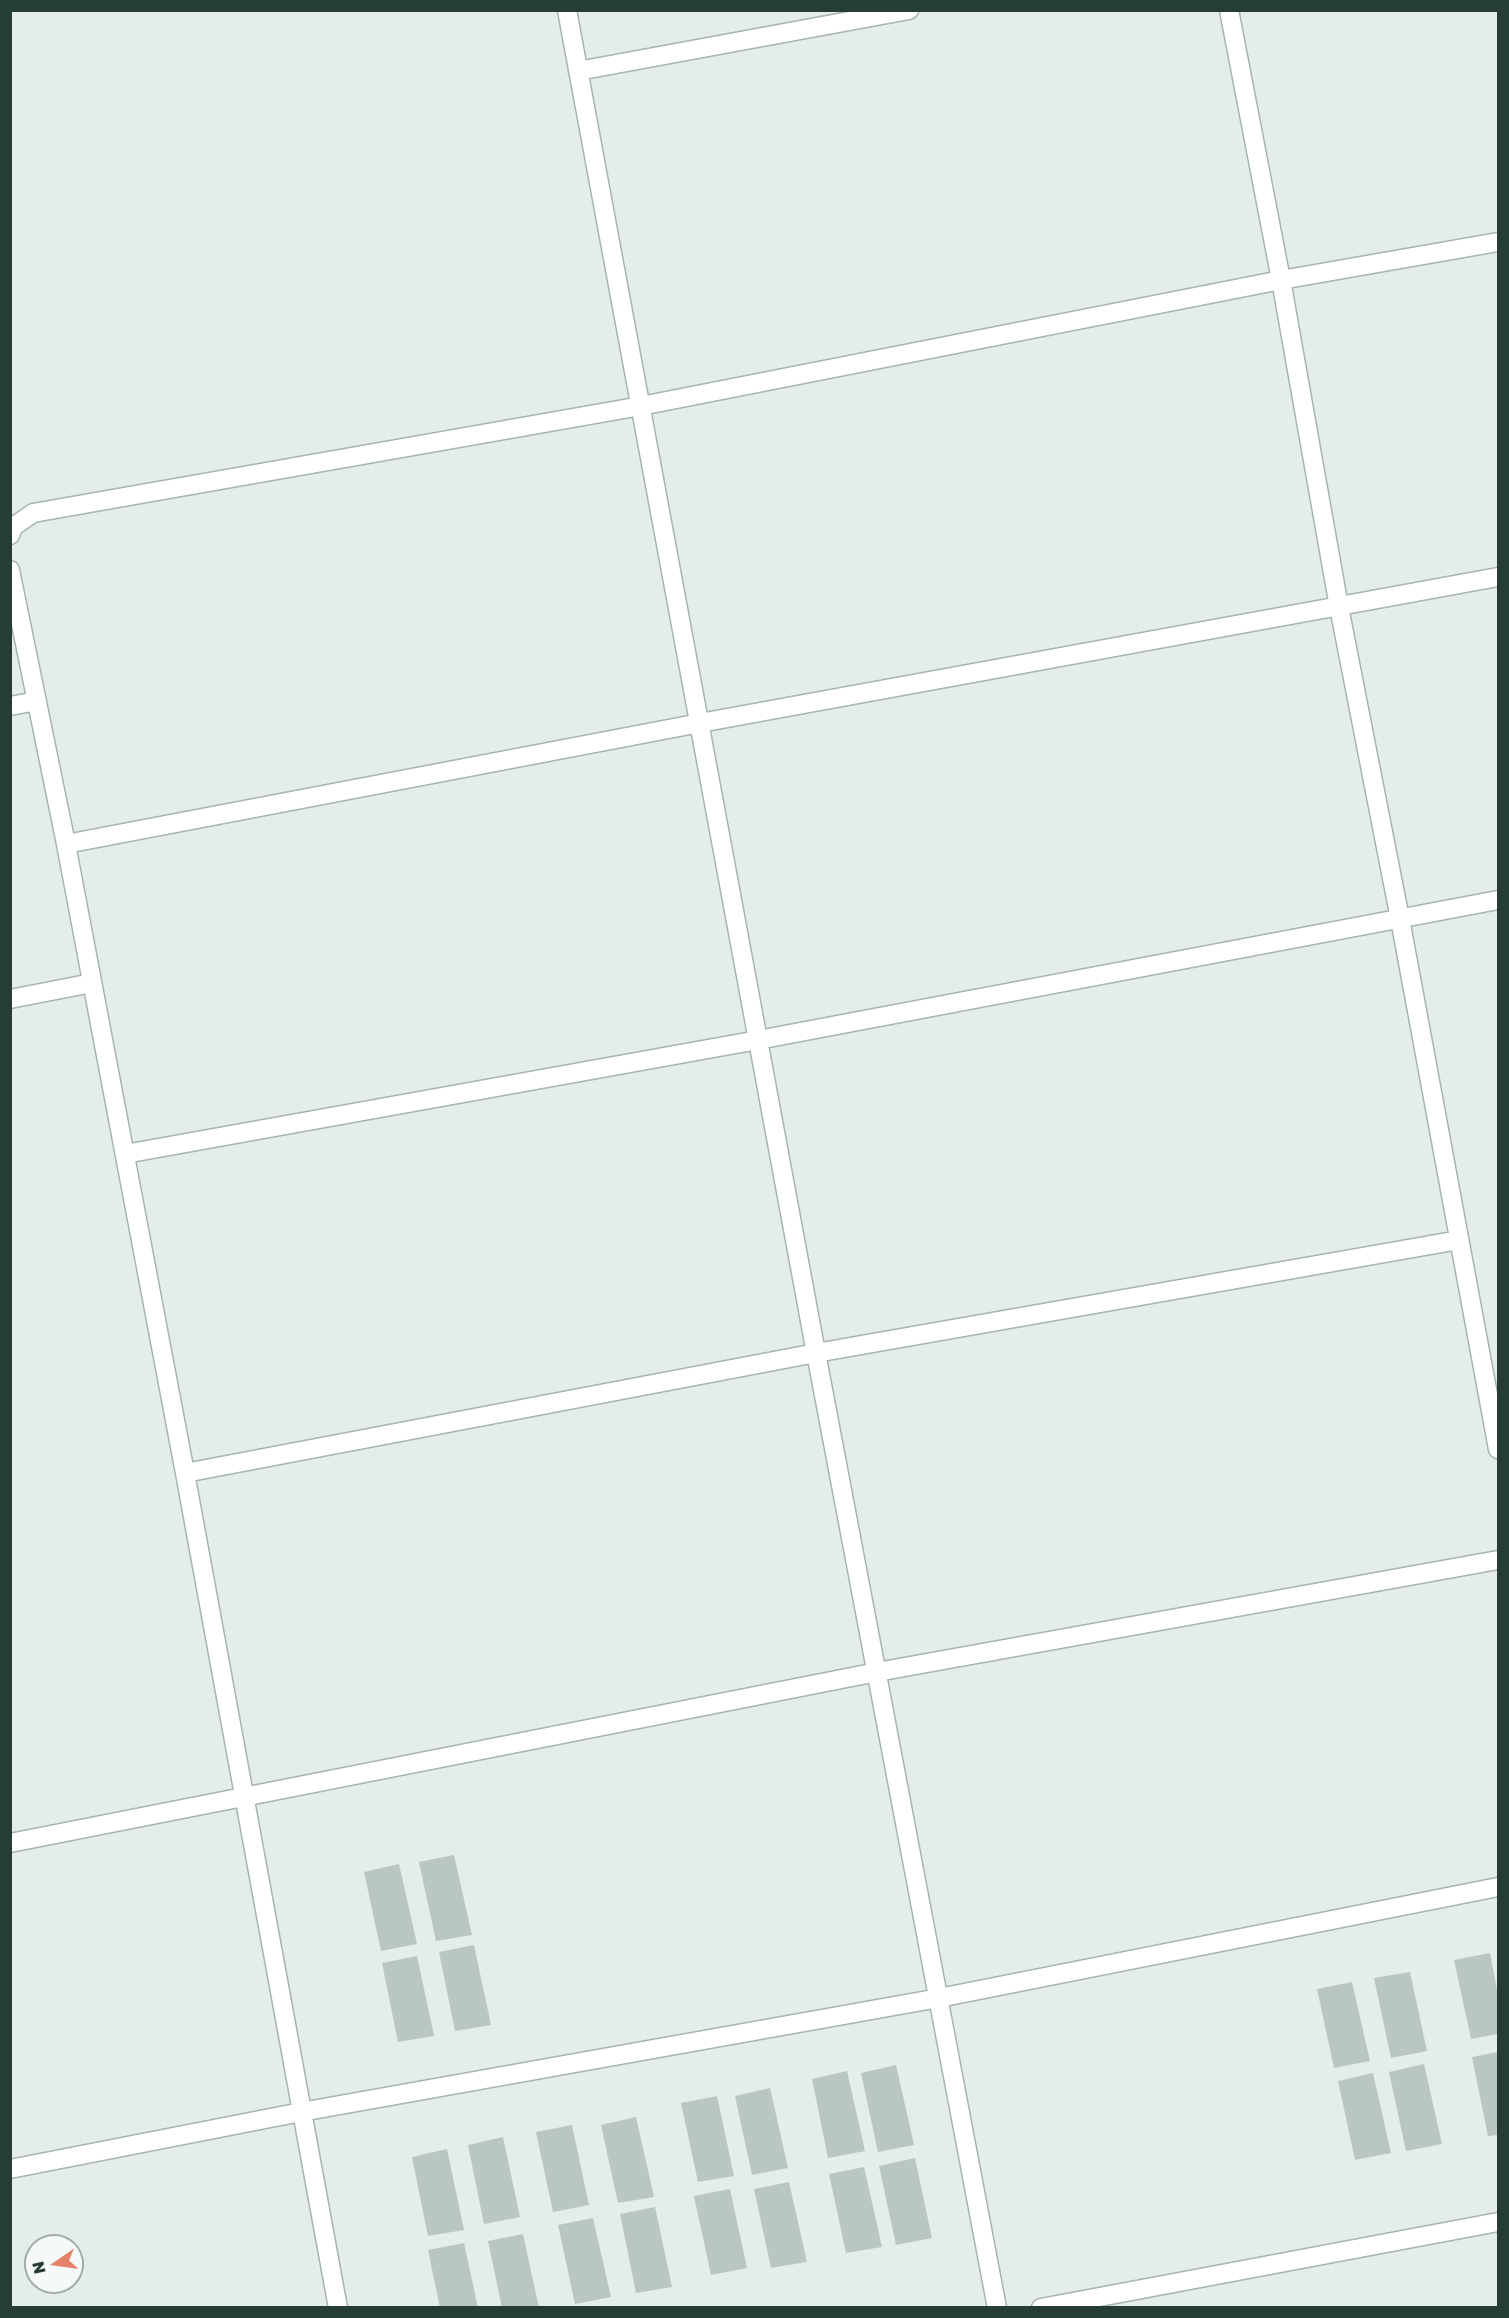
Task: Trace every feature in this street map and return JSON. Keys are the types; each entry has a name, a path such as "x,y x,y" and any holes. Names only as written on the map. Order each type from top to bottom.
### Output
{"street":[{"path":"567,10 816,1353 998,2307"},
{"path":"578,70 909,10"},
{"path":"1229,10 1498,1449"},
{"path":"10,535 13,527 33,513 641,406 1281,280 1498,242"},
{"path":"10,570 66,844 125,1154 246,1797 338,2307"},
{"path":"66,844 700,723 1498,578"},
{"path":"10,706 37,702"},
{"path":"125,1154 758,1040 1498,900"},
{"path":"10,999 92,983"},
{"path":"185,1473 816,1353 1460,1240"},
{"path":"10,1843 877,1672 1498,1560"},
{"path":"10,2169 302,2112 939,1998 1498,1887"},
{"path":"1041,2307 1498,2222"}],"building":[{"path":"454,1855 472,1935 436,1941 419,1862"},
{"path":"399,1864 417,1944 381,1951 364,1872"},
{"path":"474,1945 491,2025 455,2031 439,1952"},
{"path":"1490,1953 1498,1995 1498,2034 1471,2039 1454,1960"},
{"path":"417,1956 434,2036 398,2042 382,1963"},
{"path":"1410,1972 1427,2051 1391,2058 1374,1978"},
{"path":"1352,1982 1370,2061 1334,2068 1317,1989"},
{"path":"1498,2052 1498,2135 1488,2136 1472,2057"},
{"path":"1424,2064 1442,2144 1406,2151 1389,2072"},
{"path":"896,2065 914,2145 878,2152 861,2073"},
{"path":"847,2071 865,2151 828,2158 812,2079"},
{"path":"1373,2073 1391,2153 1355,2160 1338,2081"},
{"path":"770,2088 788,2168 752,2175 735,2096"},
{"path":"717,2096 734,2176 698,2182 681,2103"},
{"path":"636,2117 654,2197 618,2203 601,2125"},
{"path":"572,2125 589,2205 553,2212 536,2132"},
{"path":"503,2137 520,2217 484,2224 468,2145"},
{"path":"447,2149 464,2230 428,2236 412,2157"},
{"path":"915,2158 932,2238 896,2245 879,2166"},
{"path":"864,2167 882,2247 846,2253 829,2174"},
{"path":"789,2182 807,2262 771,2268 754,2189"},
{"path":"730,2189 747,2268 711,2275 694,2196"},
{"path":"655,2207 672,2287 636,2293 620,2214"},
{"path":"593,2218 611,2297 575,2304 558,2225"},
{"path":"523,2234 539,2308 502,2308 488,2241"},
{"path":"464,2243 478,2308 440,2308 428,2250"}]}
